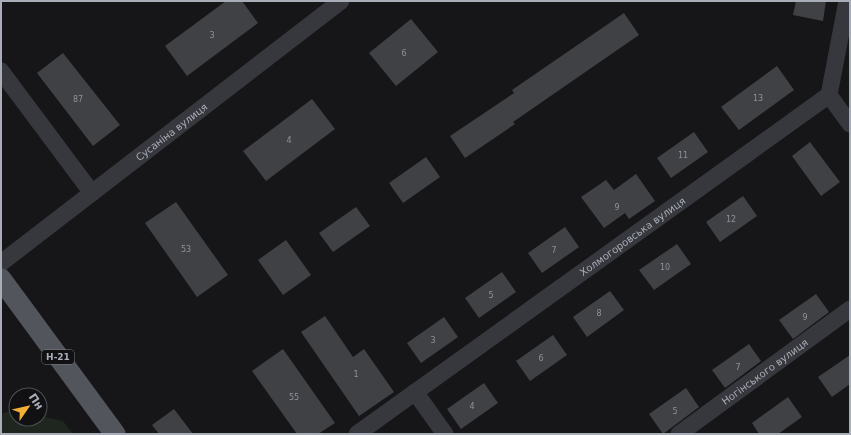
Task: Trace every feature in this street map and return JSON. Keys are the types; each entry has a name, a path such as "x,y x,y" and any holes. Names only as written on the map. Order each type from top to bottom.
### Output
{"main road":[{"name":"Н-21","path":"1,279 115,434"}],"street":[{"name":"Сусаніна вулиця","path":"1,263 341,1"},
{"path":"847,1 829,95 850,124"},
{"path":"1,71 92,193"},
{"name":"Холмогоровська вулиця","path":"357,434 829,95"},
{"name":"Ногінського вулиця","path":"679,434 850,309"},
{"path":"415,392 445,434"}],"shaded area":[{"path":"8,412 8,427 48,427 48,418 63,421 73,434 1,434 1,414"}],"building":[{"path":"226,1 242,1 258,23 187,76 165,46"},
{"path":"796,1 826,1 823,21 793,15"},
{"path":"624,13 639,35 513,122 515,124 465,158 450,136 514,93 512,90"},
{"path":"411,19 438,52 396,86 369,53"},
{"path":"63,53 120,125 93,146 37,73"},
{"path":"777,66 794,90 739,130 721,107"},
{"path":"312,99 335,129 266,181 243,151"},
{"path":"694,132 708,152 671,178 657,158"},
{"path":"810,142 840,182 821,196 792,156"},
{"path":"426,157 440,177 403,203 389,183"},
{"path":"636,174 655,201 629,219 625,213 604,228 581,197 606,180 614,190"},
{"path":"743,196 757,216 720,242 706,222"},
{"path":"176,202 228,275 197,297 145,223"},
{"path":"356,207 370,226 333,252 319,233"},
{"path":"565,227 579,247 542,273 528,253"},
{"path":"286,240 311,275 283,295 258,260"},
{"path":"677,244 691,264 654,290 639,270"},
{"path":"502,272 516,292 479,318 465,298"},
{"path":"610,291 624,310 587,337 573,317"},
{"path":"816,294 829,312 793,339 779,320"},
{"path":"325,316 353,357 364,349 394,392 359,416 301,332"},
{"path":"444,317 458,337 421,363 407,343"},
{"path":"553,335 567,355 530,381 516,361"},
{"path":"749,344 761,361 725,388 712,370"},
{"path":"283,349 335,423 318,434 297,434 252,371"},
{"path":"850,355 850,384 832,397 818,377"},
{"path":"484,383 498,403 461,429 447,409"},
{"path":"686,388 699,407 663,434 649,414"},
{"path":"788,397 802,417 778,434 759,434 752,423"},
{"path":"174,409 193,434 159,434 152,425"}]}
